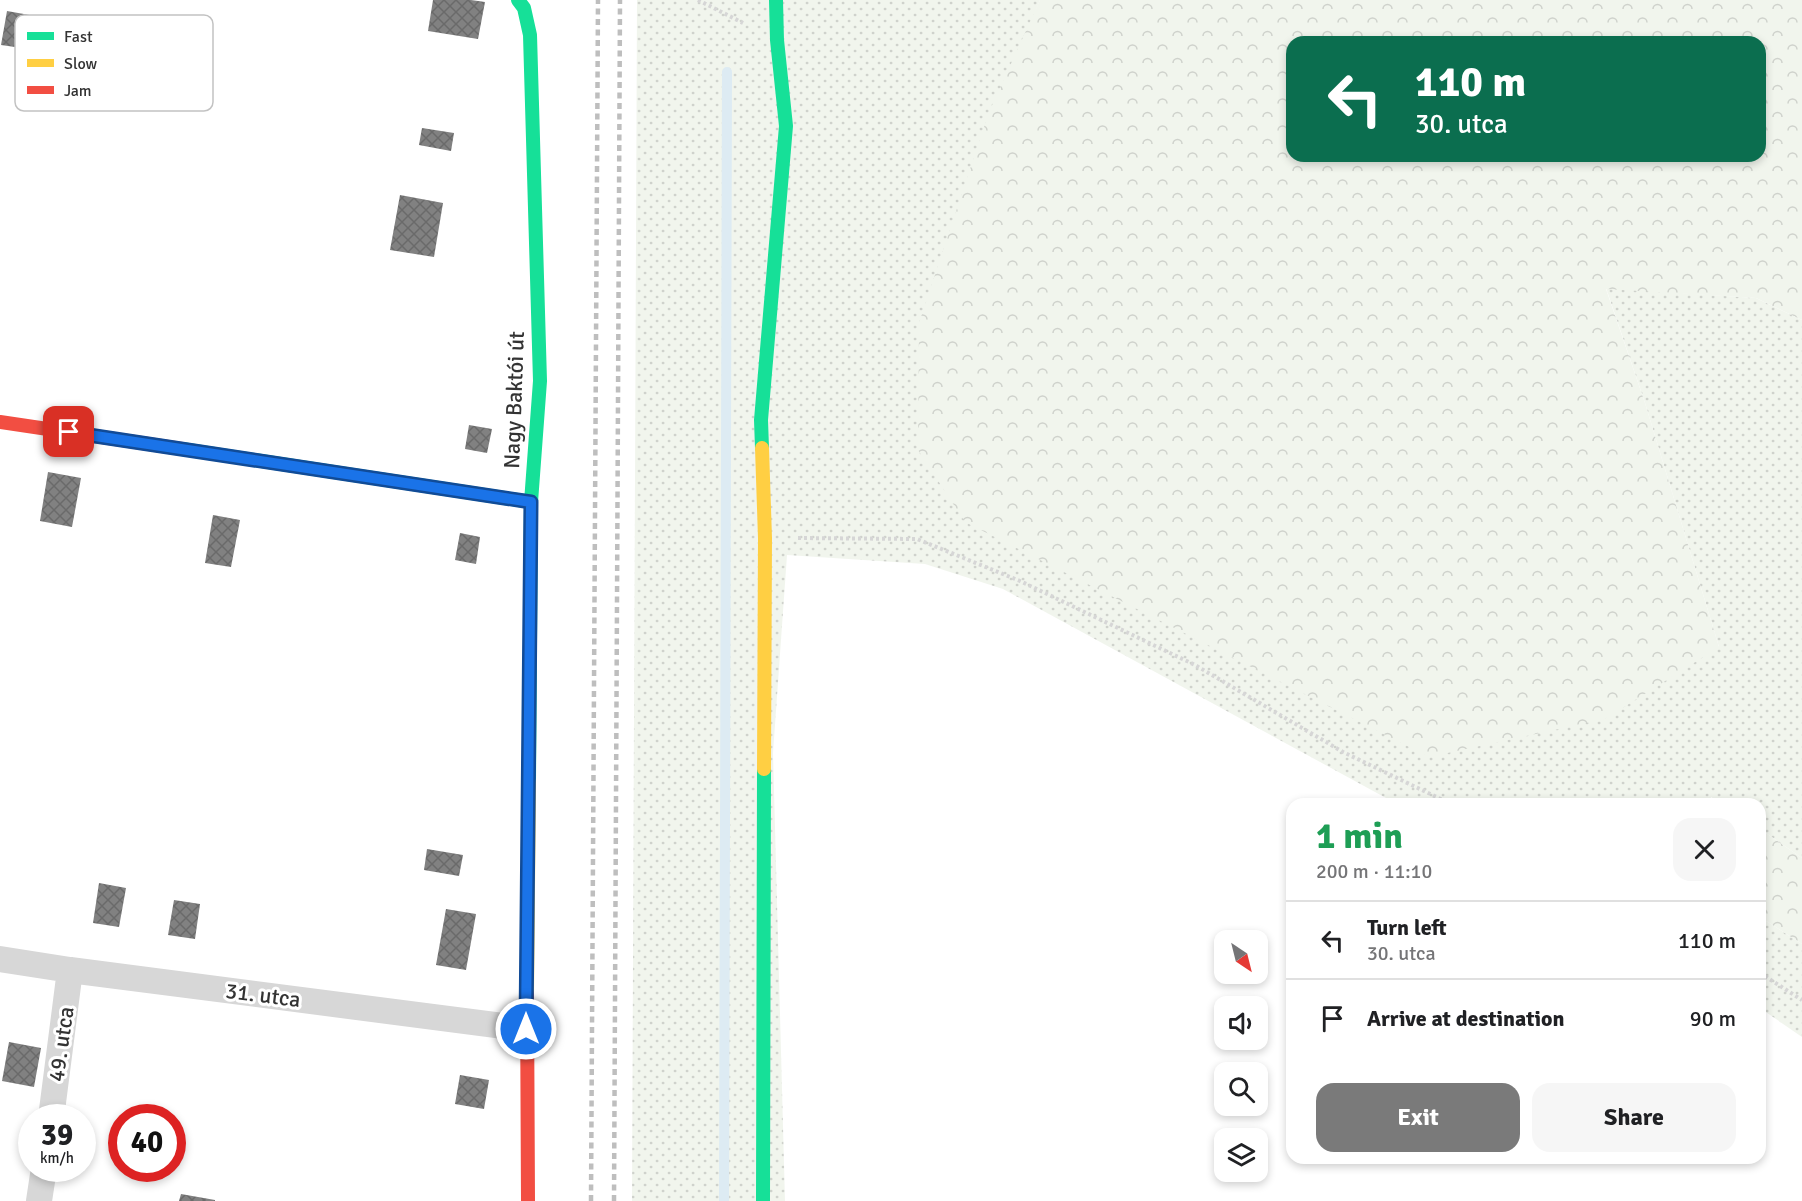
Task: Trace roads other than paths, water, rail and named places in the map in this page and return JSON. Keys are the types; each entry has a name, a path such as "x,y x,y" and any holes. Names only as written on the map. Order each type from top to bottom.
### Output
{"street":[{"name":"Nagy Baktói út","path":"518,0 524,9 530,35 540,369 531,502 526,1029 528,1201"},
{"path":"763,1201 765,538 760,420 786,126 777,40 776,0"},
{"path":"0,422 531,502"},
{"name":"31. utca","path":"0,959 526,1029"},
{"name":"49. utca","path":"53,1104 70,970"},
{"path":"39,1201 42,1182"}],"waterway":[{"path":"724,1201 727,72"}],"railway":[{"path":"591,1201 598,0"},
{"path":"614,1201 620,0"}]}
